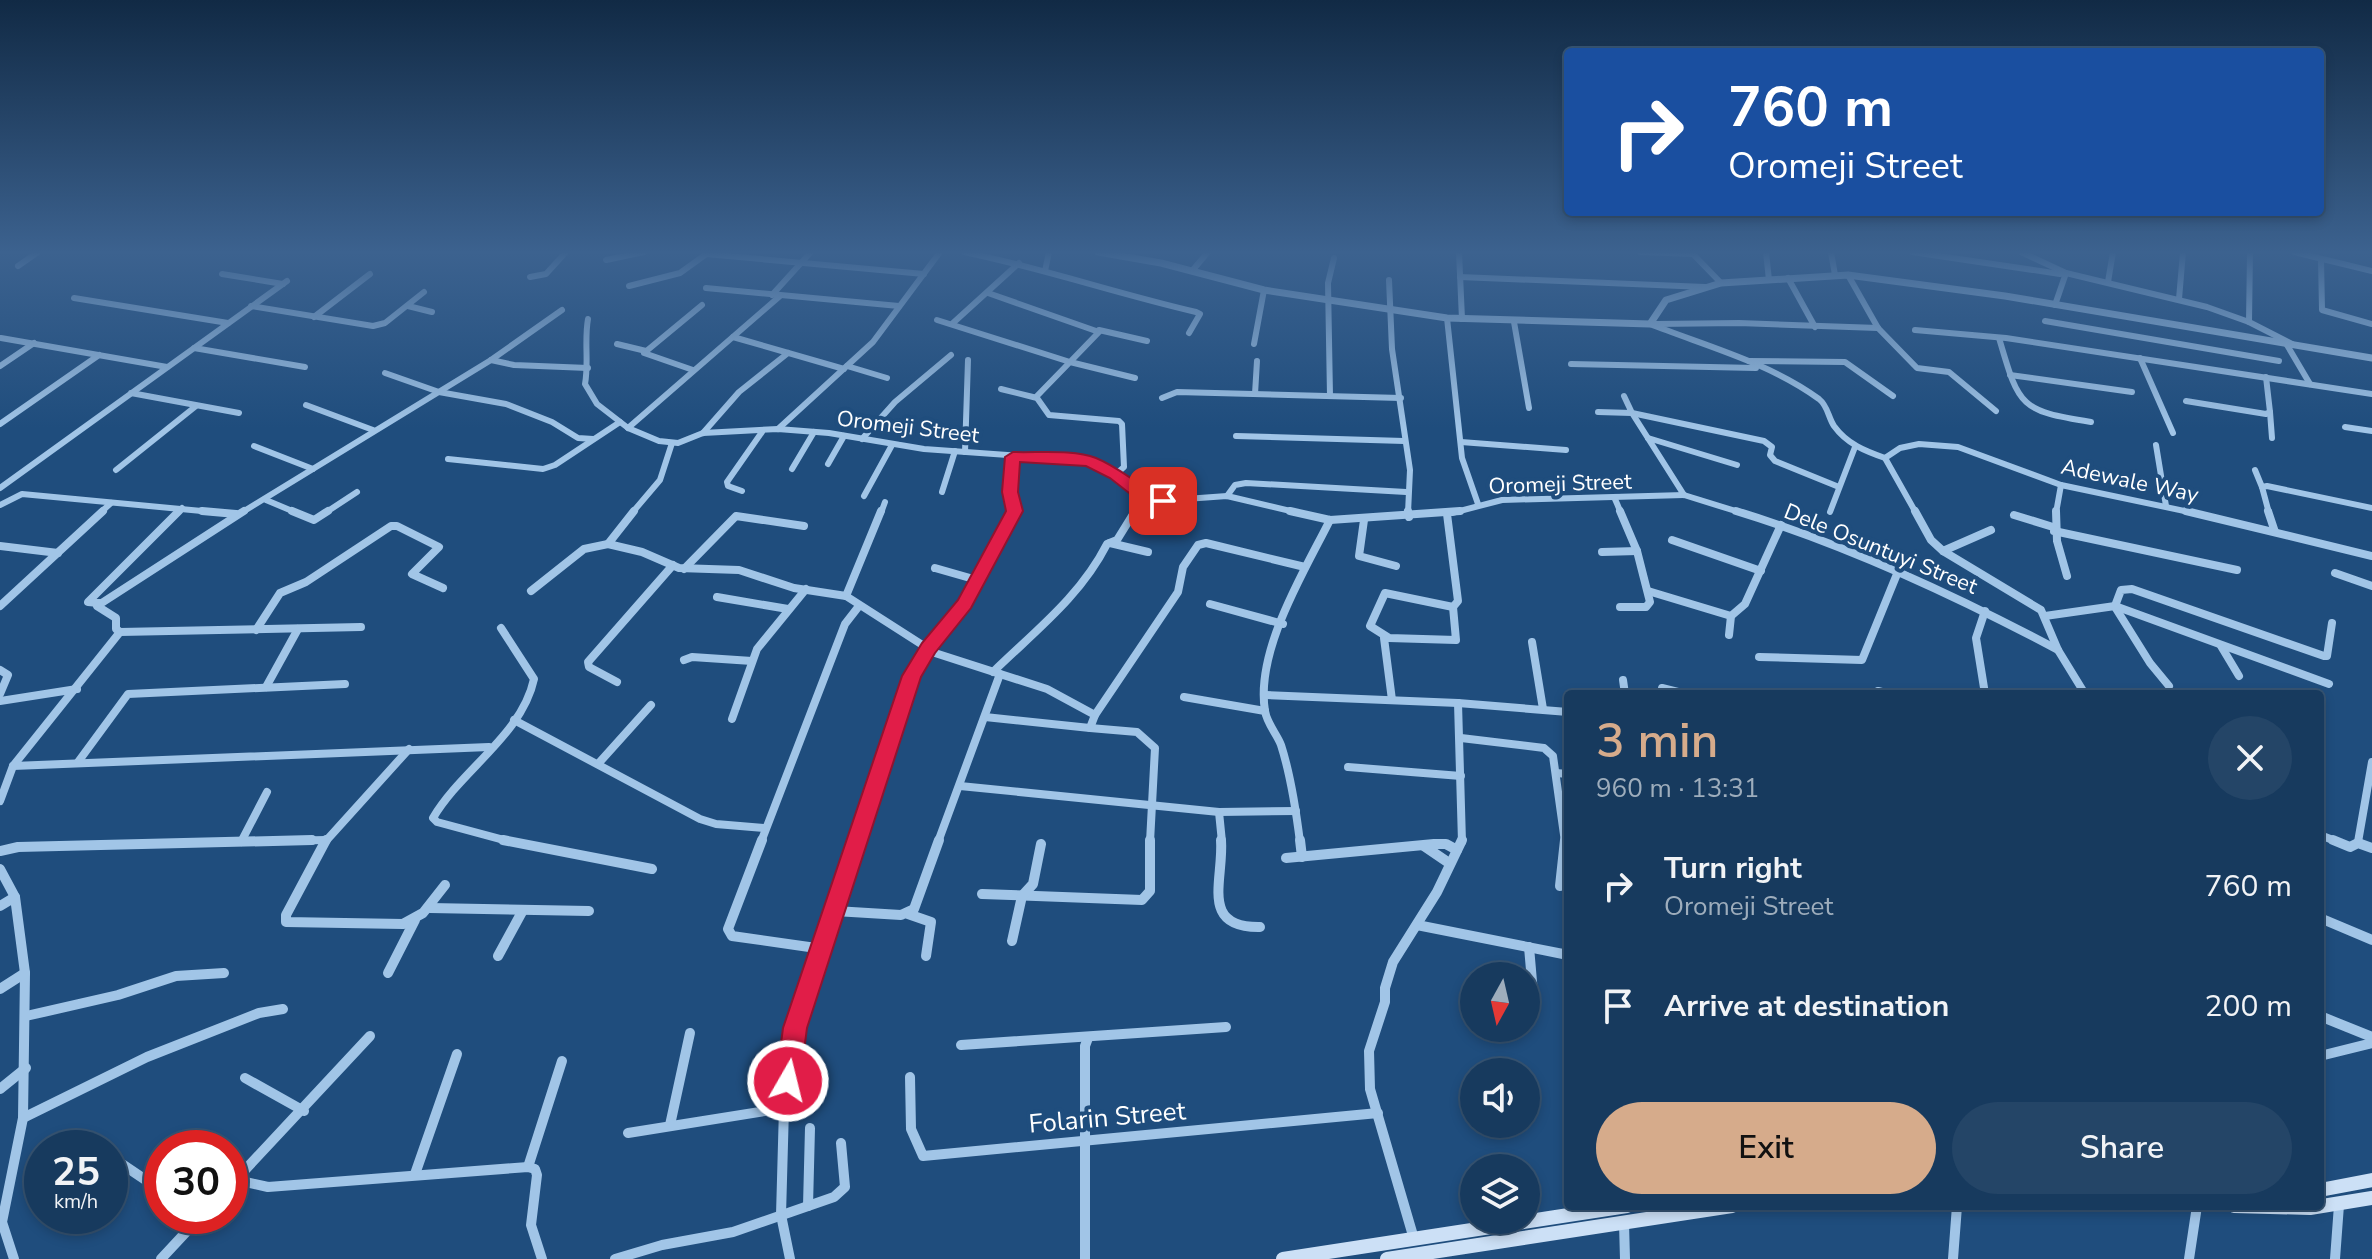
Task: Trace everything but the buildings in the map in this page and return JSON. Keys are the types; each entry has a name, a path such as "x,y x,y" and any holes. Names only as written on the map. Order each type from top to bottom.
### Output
{"main road":[{"path":"2324,1189 2372,1180"},
{"path":"2324,1206 2372,1198"},
{"path":"1283,1259 1622,1210"},
{"path":"1387,1259 1622,1210"}],"street":[{"path":"153,311 228,323"},
{"path":"0,488 245,311"},
{"path":"278,311 373,326 385,323 402,311"},
{"path":"314,317 322,311"},
{"path":"427,311 432,312"},
{"path":"182,508 88,602 99,603 373,430 491,360 561,311"},
{"path":"646,351 695,311"},
{"path":"628,428 761,311"},
{"path":"778,429 799,406 873,342 896,311"},
{"path":"953,323 967,311"},
{"path":"1041,311 1099,330 1147,341"},
{"path":"1189,333 1200,314 1190,311"},
{"path":"1254,344 1260,311"},
{"path":"1329,311 1330,396"},
{"path":"1390,311 1388,327 1409,464 1406,492 1409,517"},
{"path":"1409,311 1447,318 1514,322 1878,328"},
{"path":"1462,311 1462,319"},
{"path":"1650,324 1659,311"},
{"path":"1806,311 1815,327"},
{"path":"1868,311 1878,328 1917,368 1949,372 1996,411"},
{"path":"2088,311 2372,358"},
{"path":"2215,311 2249,322 2292,346 2310,384"},
{"path":"2249,311 2249,322"},
{"path":"2325,311 2372,324"},
{"path":"1447,318 1466,476 1478,504"},
{"path":"588,319 584,340 588,368 585,384 597,404 628,428 672,443 660,480 608,544"},
{"path":"937,320 1070,362 1135,378"},
{"path":"2045,321 2279,361"},
{"path":"1514,322 1529,408"},
{"path":"1650,324 1747,361 1817,397 1826,406 1834,426 1855,447 1872,456 1885,458 1931,540 1943,551 2036,606 2045,616 2058,650 2083,690"},
{"path":"1036,397 1099,330"},
{"path":"1915,330 1999,338 2372,394"},
{"path":"733,337 887,378"},
{"path":"1,338 167,367"},
{"path":"1999,338 2020,400 2029,410 2091,422"},
{"path":"0,366 34,343"},
{"path":"617,344 646,351"},
{"path":"2193,347 2201,367"},
{"path":"194,348 305,367"},
{"path":"646,351 648,357 693,370"},
{"path":"703,433 739,392 788,353"},
{"path":"0,424 99,355"},
{"path":"862,439 895,402 951,355"},
{"path":"2140,358 2173,433"},
{"path":"491,360 514,365 588,368"},
{"path":"965,452 968,360"},
{"path":"1255,394 1257,361"},
{"path":"1747,361 1845,362 1893,396"},
{"path":"1571,364 1761,368"},
{"path":"385,373 439,392 506,404 552,422 578,438 593,439"},
{"path":"2010,375 2132,392"},
{"path":"2266,377 2272,438"},
{"path":"1001,389 1036,397 1046,403 1049,415 1114,420 1122,424 1124,467 1116,474"},
{"path":"1162,398 1177,392 1401,398"},
{"path":"131,393 239,413"},
{"path":"1624,396 1684,495"},
{"path":"2186,401 2255,413 2270,412"},
{"path":"306,405 373,430"},
{"path":"116,470 196,406"},
{"path":"418,406 432,408"},
{"path":"1598,412 1632,413 1764,441 1772,447 1770,455 1775,461 1839,487"},
{"path":"448,459 543,469 555,465 620,422"},
{"path":"2345,427 2372,431"},
{"name":"Oromeji Street","path":"672,443 703,433 778,429 892,445 1089,461 1116,474 1144,496 1158,501 1227,496 1330,520 1447,514 1502,500 1684,495"},
{"path":"742,491 728,486 727,482 762,432"},
{"path":"792,469 814,432"},
{"path":"828,464 844,436"},
{"path":"1236,436 1404,441"},
{"path":"1648,438 1737,465"},
{"path":"1461,442 1566,450"},
{"name":"Adewale Way","path":"1885,458 1900,448 1919,444 1958,447 2061,485 2166,506 2372,556"},
{"path":"864,496 892,445"},
{"path":"2156,445 2166,506"},
{"path":"254,446 313,469"},
{"path":"1830,512 1855,447"},
{"path":"942,492 955,451"},
{"path":"790,1259 781,1215 784,1108 795,1028 912,676 928,648 964,604 1015,511 1010,492 1013,457"},
{"path":"2255,470 2275,532"},
{"path":"1227,496 1235,485 1246,483 1406,492"},
{"path":"2061,485 2054,529 2057,550 2067,576"},
{"path":"2262,487 2372,508"},
{"path":"266,500 314,520 357,492"},
{"path":"0,505 22,494 237,515"},
{"name":"Dele Osuntuyi Street","path":"1684,495 1781,525 1985,611 2058,650"},
{"path":"1615,499 1637,551 1649,605 1620,607"},
{"path":"846,596 885,502"},
{"path":"0,606 111,503"},
{"path":"908,914 914,909 960,786 985,717 996,673 1072,598 1097,566 1110,542 1117,540 1139,505"},
{"path":"1447,514 1458,601 1453,607 1456,640 1384,638 1370,626 1382,594 1453,607"},
{"path":"2014,515 2054,529 2237,570"},
{"path":"684,569 736,516 804,526"},
{"path":"1302,857 1296,811 1280,742 1265,711 1268,664 1305,567 1330,520"},
{"path":"1364,520 1359,556 1396,566"},
{"path":"1729,635 1731,616 1745,604 1781,525"},
{"path":"256,630 280,593 306,582 391,526 397,526 439,547 412,574 443,588"},
{"path":"1943,551 1991,530"},
{"path":"1672,540 1761,571"},
{"path":"1110,542 1148,552"},
{"path":"1090,728 1095,715 1178,592 1183,567 1202,543 1305,567"},
{"path":"531,591 584,549 608,544 642,552 684,569 739,570 773,583 846,596 935,653 1047,689 1095,715"},
{"path":"0,546 58,553"},
{"path":"1602,552 1637,551"},
{"path":"617,682 589,667 588,662 673,565"},
{"path":"935,568 977,580"},
{"path":"2335,573 2372,586"},
{"path":"1759,657 1862,660 1897,574"},
{"path":"732,719 752,661 769,631 806,589"},
{"path":"2115,606 2121,590 2132,589 2324,656 2327,656 2332,623"},
{"path":"1648,591 1731,616"},
{"path":"717,597 788,609"},
{"path":"99,603 97,606 116,618 116,629 120,632"},
{"path":"1210,604 1283,624"},
{"path":"823,949 728,933 764,828 845,624 859,606"},
{"path":"2045,616 2115,606 2329,684"},
{"path":"2115,606 2150,663 2169,686"},
{"path":"1984,690 1976,638 1977,627 1985,611"},
{"path":"0,801 12,767 77,689 108,643 120,632 361,627"},
{"path":"501,628 512,650 534,679 531,695 433,818 437,822 513,843 652,869"},
{"path":"266,687 298,629"},
{"path":"1384,638 1392,700"},
{"path":"1532,642 1543,709"},
{"path":"2220,645 2239,676"},
{"path":"684,660 692,657 752,661"},
{"path":"0,670 8,675 0,694"},
{"path":"1623,680 1624,690"},
{"path":"78,762 128,694 345,684"},
{"path":"1662,688 1670,690"},
{"path":"0,701 77,689"},
{"path":"1266,695 1458,703 1564,712"},
{"path":"1184,697 1265,711"},
{"path":"1414,1239 1370,1089 1371,1036 1383,1010 1385,988 1393,962 1417,925 1463,833 1458,703"},
{"path":"598,764 651,705"},
{"path":"982,894 1136,900 1147,896 1150,891 1150,804 1155,748 1137,732 985,717"},
{"path":"514,720 709,822 764,828"},
{"path":"1461,738 1544,748 1553,756 1564,833"},
{"path":"0,772 12,767 78,762 489,747"},
{"path":"409,749 326,840 286,915 286,922 403,924 415,920 430,908 445,885"},
{"path":"2358,843 2372,762"},
{"path":"1348,767 1461,776"},
{"path":"1556,773 1564,774"},
{"path":"960,786 1219,812 1296,811"},
{"path":"241,842 267,792"},
{"path":"1219,812 1222,855 1219,897 1222,911 1228,922 1238,927 1260,927"},
{"path":"2324,837 2350,847 2358,843 2372,848"},
{"path":"0,851 18,847 326,840"},
{"path":"1012,941 1022,896 1033,884 1041,844"},
{"path":"1286,858 1446,844 1457,850"},
{"path":"1424,846 1449,863"},
{"path":"1560,886 1564,867"},
{"path":"0,870 15,897 25,973 23,1118 2,1201 2,1222 14,1259"},
{"path":"0,906 15,897"},
{"path":"430,908 589,911"},
{"path":"498,956 523,910"},
{"path":"835,911 908,914 931,922 926,956"},
{"path":"388,973 415,920"},
{"path":"2324,920 2372,940"},
{"path":"1417,925 1564,954"},
{"path":"1529,947 1530,962"},
{"path":"0,989 25,973"},
{"path":"26,1016 118,995 176,976 224,973"},
{"path":"23,1118 114,1069 164,1047 245,1020 258,1011 283,1009"},
{"path":"2324,1018 2372,1037"},
{"path":"961,1045 1226,1027"},
{"path":"670,1125 690,1033"},
{"path":"248,1168 304,1111 370,1036"},
{"path":"1085,1259 1083,1141 1085,1046 1088,1038"},
{"path":"2324,1055 2372,1043"},
{"path":"415,1174 457,1054"},
{"path":"528,1167 562,1061"},
{"path":"0,1089 26,1068"},
{"name":"Folarin Street","path":"910,1077 912,1128 918,1150 923,1156 1378,1113"},
{"path":"245,1078 304,1111"},
{"path":"628,1133 784,1108"},
{"path":"808,1206 810,1128"},
{"path":"615,1259 662,1245 733,1232 841,1194 845,1187 841,1143"},
{"path":"248,1184 268,1187 528,1167 535,1169 537,1175 531,1225 542,1259"},
{"path":"2335,1259 2339,1205"},
{"path":"1622,1210 1625,1259"},
{"path":"1953,1259 1957,1210"},
{"path":"2189,1259 2196,1210"},
{"path":"161,1259 184,1234"}],"route":[{"path":"788,1081 795,1028 912,676 928,648 964,604 1015,511 1010,492 1013,457 1089,461 1116,474 1144,496 1163,501"}]}
